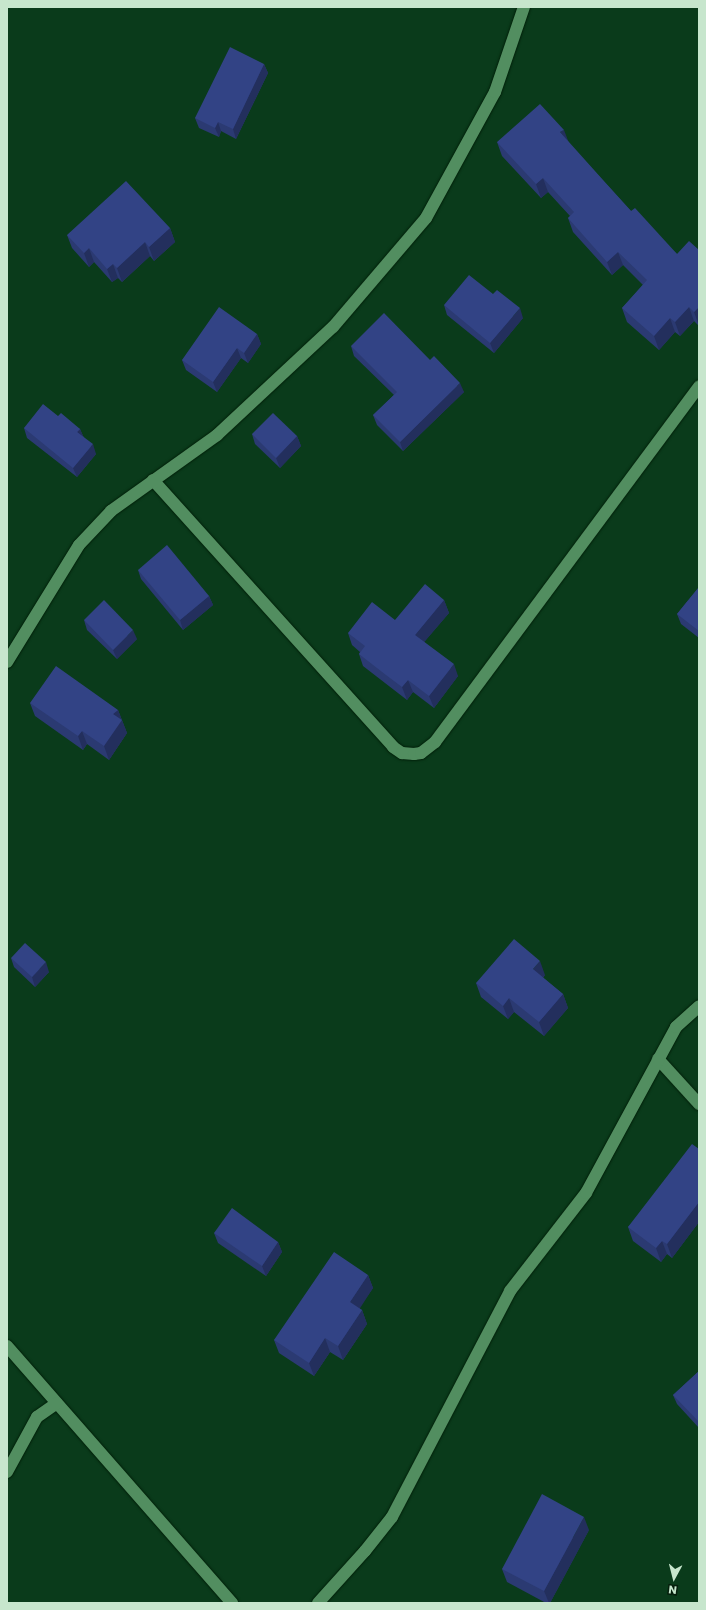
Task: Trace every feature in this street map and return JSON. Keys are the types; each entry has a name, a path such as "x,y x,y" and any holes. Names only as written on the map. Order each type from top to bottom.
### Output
{"street":[{"path":"7,662 79,545 111,511 217,435 333,327 426,218 495,92 524,7"},
{"path":"153,480 393,747 402,752 421,753 439,736 699,386"},
{"path":"318,1603 365,1551 392,1517 510,1291 586,1193 676,1027 699,1006"},
{"path":"658,1059 699,1104"},
{"path":"7,1346 232,1603"},
{"path":"7,1472 36,1417 57,1403"}],"building":[{"path":"230,47 264,64 233,129 218,122 215,128 195,118"},
{"path":"540,104 564,130 560,132 631,211 635,208 677,254 689,241 699,250 699,307 694,312 689,307 675,322 670,318 654,336 622,308 647,280 618,252 607,262 568,218 574,212 543,178 536,184 497,142"},
{"path":"126,181 170,228 149,247 145,242 117,268 113,264 107,269 89,248 84,253 67,235"},
{"path":"469,275 493,294 497,290 520,308 490,343 444,305"},
{"path":"219,307 257,334 244,353 237,348 213,382 182,360"},
{"path":"384,313 430,360 434,356 460,383 400,442 373,415 397,392 351,346"},
{"path":"43,404 58,416 61,413 80,429 77,432 93,444 73,468 24,428"},
{"path":"273,413 297,436 276,458 252,434"},
{"path":"167,545 209,596 180,620 138,570"},
{"path":"425,584 444,600 415,635 454,664 429,696 408,680 402,687 359,654 365,646 348,633 372,602 395,620"},
{"path":"699,587 699,631 677,614"},
{"path":"104,600 133,630 113,650 84,620"},
{"path":"56,666 118,710 113,714 122,720 104,746 82,731 78,736 30,703"},
{"path":"514,939 540,961 533,969 563,994 539,1022 509,998 503,1006 476,983"},
{"path":"25,943 46,962 32,977 11,958"},
{"path":"692,1144 699,1149 699,1202 667,1244 662,1241 656,1248 628,1227"},
{"path":"232,1208 278,1242 262,1266 214,1233"},
{"path":"334,1252 368,1275 350,1302 362,1310 338,1346 325,1338 309,1363 274,1340"},
{"path":"699,1371 699,1422 673,1395"},
{"path":"542,1494 584,1517 544,1591 502,1569"}]}
